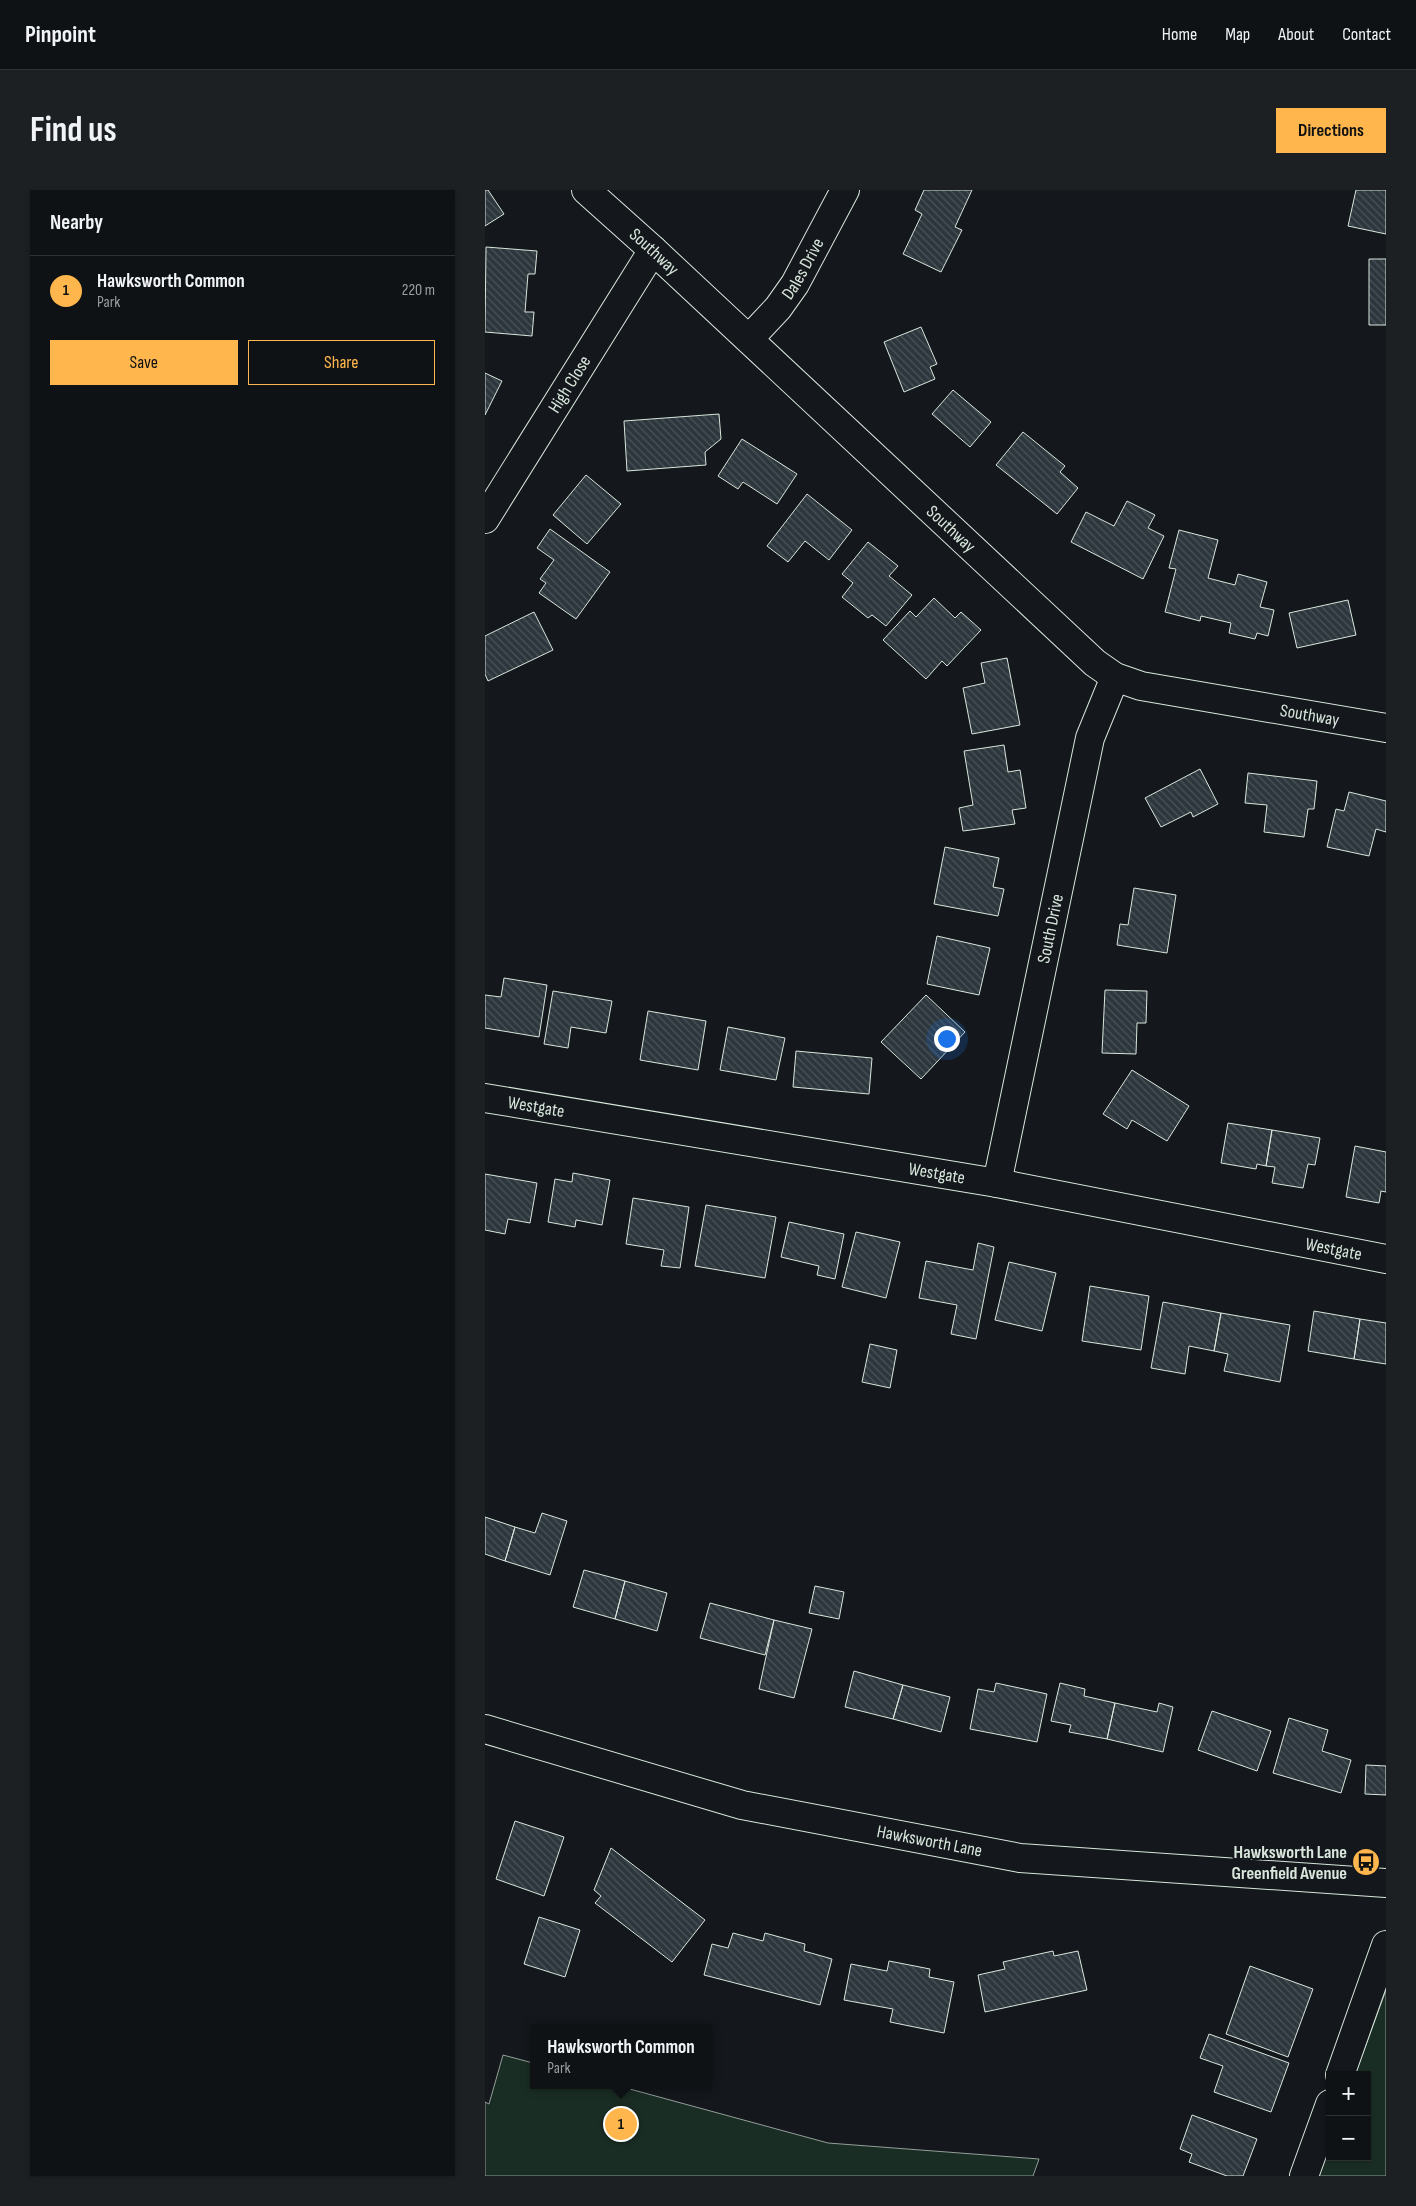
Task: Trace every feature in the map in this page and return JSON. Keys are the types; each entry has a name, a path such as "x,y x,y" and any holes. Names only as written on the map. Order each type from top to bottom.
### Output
{"street":[{"name":"Southway","path":"586,190 749,339 1095,663 1115,677 1141,686 1386,728"},
{"name":"Dales Drive","path":"749,339 778,308 795,284 845,190"},
{"name":"High Close","path":"485,519 653,250"},
{"name":"South Drive","path":"997,1183 1090,738 1115,677"},
{"name":"Westgate","path":"485,1098 997,1183 1386,1259"},
{"name":"Hawksworth Lane","path":"485,1730 743,1806 1020,1858 1386,1883"},
{"path":"1341,2071 1386,1944"},
{"path":"1304,2176 1326,2115"}],"green space":[{"path":"1386,1990 1386,2176 1318,2176 1326,2154 1326,2161 1371,2161 1371,2071 1356,2071"},
{"path":"503,2055 530,2062 530,2089 630,2089 828,2143 1039,2159 1033,2176 485,2176 485,2102 489,2104"}],"building":[{"path":"485,190 488,190 504,214 485,226"},
{"path":"924,190 972,190 955,227 962,230 941,272 903,254 922,214 915,210"},
{"path":"1356,190 1386,190 1386,234 1348,226"},
{"path":"486,247 537,251 535,274 528,274 525,312 534,312 532,336 485,332"},
{"path":"1369,259 1386,259 1386,325 1369,325"},
{"path":"921,327 937,364 930,367 935,379 904,392 884,342"},
{"path":"485,373 502,381 485,415"},
{"path":"953,390 991,422 970,447 932,414"},
{"path":"719,414 721,439 705,452 706,465 627,471 624,421"},
{"path":"1023,432 1065,466 1060,472 1078,488 1057,514 996,465"},
{"path":"742,439 797,474 777,504 743,482 738,489 718,476"},
{"path":"586,475 621,504 587,544 553,515"},
{"path":"807,494 852,530 829,560 805,541 788,562 767,546"},
{"path":"1127,501 1155,515 1148,528 1164,536 1143,579 1071,542 1086,512 1114,526"},
{"path":"550,529 610,572 576,619 539,593 546,583 540,579 554,560 537,548"},
{"path":"1179,530 1218,540 1208,578 1235,585 1238,574 1267,582 1260,607 1274,610 1268,636 1257,633 1255,639 1229,633 1231,623 1201,616 1200,621 1165,612 1176,569 1169,568"},
{"path":"868,542 898,566 889,576 912,595 886,626 872,615 868,618 842,597 853,583 842,574"},
{"path":"934,598 955,618 961,612 981,630 947,666 942,661 926,679 883,640 910,611 916,617"},
{"path":"1348,600 1356,635 1297,648 1289,613"},
{"path":"534,612 553,650 488,681 485,674 485,636"},
{"path":"1007,658 1020,725 972,734 963,688 985,683 981,663"},
{"path":"1004,745 1008,772 1020,770 1026,808 1012,810 1015,824 963,831 959,808 973,805 964,751"},
{"path":"1200,769 1218,804 1193,817 1191,812 1161,827 1145,798"},
{"path":"1248,773 1317,781 1314,809 1308,809 1304,837 1264,832 1267,805 1245,803"},
{"path":"1349,792 1386,801 1386,832 1376,829 1369,856 1327,847 1336,809 1344,811"},
{"path":"945,847 999,858 993,887 1004,889 998,916 934,904"},
{"path":"1134,888 1176,895 1167,953 1117,945 1120,924 1128,925"},
{"path":"937,936 990,948 979,995 927,984"},
{"path":"504,978 547,985 539,1037 485,1028 485,995 501,997"},
{"path":"1105,990 1147,991 1146,1023 1137,1023 1136,1054 1102,1053"},
{"path":"553,991 612,1001 606,1033 571,1027 568,1048 544,1044"},
{"path":"926,995 965,1032 921,1079 881,1042"},
{"path":"648,1011 706,1021 698,1070 640,1060"},
{"path":"728,1027 785,1038 776,1080 720,1070"},
{"path":"796,1051 872,1058 869,1094 793,1087"},
{"path":"1132,1070 1189,1106 1167,1141 1132,1120 1127,1129 1103,1114"},
{"path":"1228,1123 1272,1130 1266,1166 1257,1164 1256,1169 1221,1163"},
{"path":"1272,1130 1320,1138 1315,1165 1308,1164 1303,1188 1272,1183 1275,1167 1266,1166"},
{"path":"1355,1146 1386,1152 1386,1192 1381,1191 1379,1203 1346,1197"},
{"path":"573,1173 610,1180 602,1225 576,1220 575,1227 548,1222 555,1179 572,1182"},
{"path":"485,1174 537,1183 530,1223 508,1219 505,1234 485,1230"},
{"path":"633,1198 689,1207 680,1268 661,1266 664,1250 626,1244"},
{"path":"706,1205 776,1217 765,1278 695,1266"},
{"path":"789,1222 844,1234 835,1279 817,1275 819,1266 781,1257"},
{"path":"856,1232 900,1242 886,1298 842,1287"},
{"path":"978,1243 994,1247 976,1339 951,1334 957,1305 919,1298 926,1261 973,1270"},
{"path":"1009,1262 1056,1273 1042,1331 995,1320"},
{"path":"1090,1286 1149,1296 1141,1350 1082,1341"},
{"path":"1163,1302 1221,1313 1214,1351 1189,1346 1185,1374 1151,1368"},
{"path":"1314,1311 1360,1319 1354,1359 1308,1351"},
{"path":"1221,1313 1290,1325 1280,1382 1224,1371 1228,1354 1214,1351"},
{"path":"1360,1319 1386,1323 1386,1364 1354,1359"},
{"path":"870,1344 897,1350 890,1388 862,1382"},
{"path":"542,1513 567,1521 550,1575 505,1561 515,1527 535,1533"},
{"path":"485,1517 515,1527 505,1561 485,1554"},
{"path":"584,1570 625,1581 615,1619 573,1607"},
{"path":"625,1581 667,1593 657,1631 615,1619"},
{"path":"815,1586 844,1592 839,1619 809,1613"},
{"path":"710,1603 774,1620 765,1655 700,1638"},
{"path":"774,1620 812,1629 794,1698 759,1689"},
{"path":"854,1671 903,1685 893,1719 845,1707"},
{"path":"996,1683 1047,1694 1037,1742 970,1729 978,1689 994,1692"},
{"path":"1060,1683 1085,1689 1084,1696 1115,1703 1107,1739 1069,1732 1071,1725 1051,1721"},
{"path":"903,1685 950,1697 941,1732 893,1719"},
{"path":"1115,1703 1157,1712 1159,1703 1173,1707 1163,1752 1107,1739"},
{"path":"1212,1711 1271,1731 1257,1771 1198,1750"},
{"path":"1289,1718 1328,1730 1322,1751 1351,1760 1341,1793 1273,1773"},
{"path":"1366,1765 1386,1766 1386,1795 1365,1794"},
{"path":"515,1821 564,1837 544,1896 496,1879"},
{"path":"611,1848 705,1920 672,1962 595,1903 601,1896 594,1890"},
{"path":"539,1917 580,1930 565,1977 524,1964"},
{"path":"733,1933 763,1941 765,1933 805,1944 804,1951 832,1959 820,2005 704,1975 712,1944 728,1948"},
{"path":"1053,1951 1054,1956 1078,1951 1087,1990 985,2012 978,1975 1005,1969 1003,1962"},
{"path":"889,1961 930,1969 929,1977 954,1982 944,2033 890,2022 893,2009 844,2000 851,1964 887,1971"},
{"path":"1250,1966 1313,1989 1288,2057 1226,2034"},
{"path":"1209,2034 1289,2063 1271,2112 1214,2092 1223,2066 1200,2058"},
{"path":"1192,2115 1257,2139 1243,2176 1227,2176 1189,2162 1192,2154 1180,2149"}],"place":[{"name":"Hawksworth Lane Greenfield Avenue","path":"1366,1862"},
{"name":"Hawksworth Common","path":"621,2124"}]}
